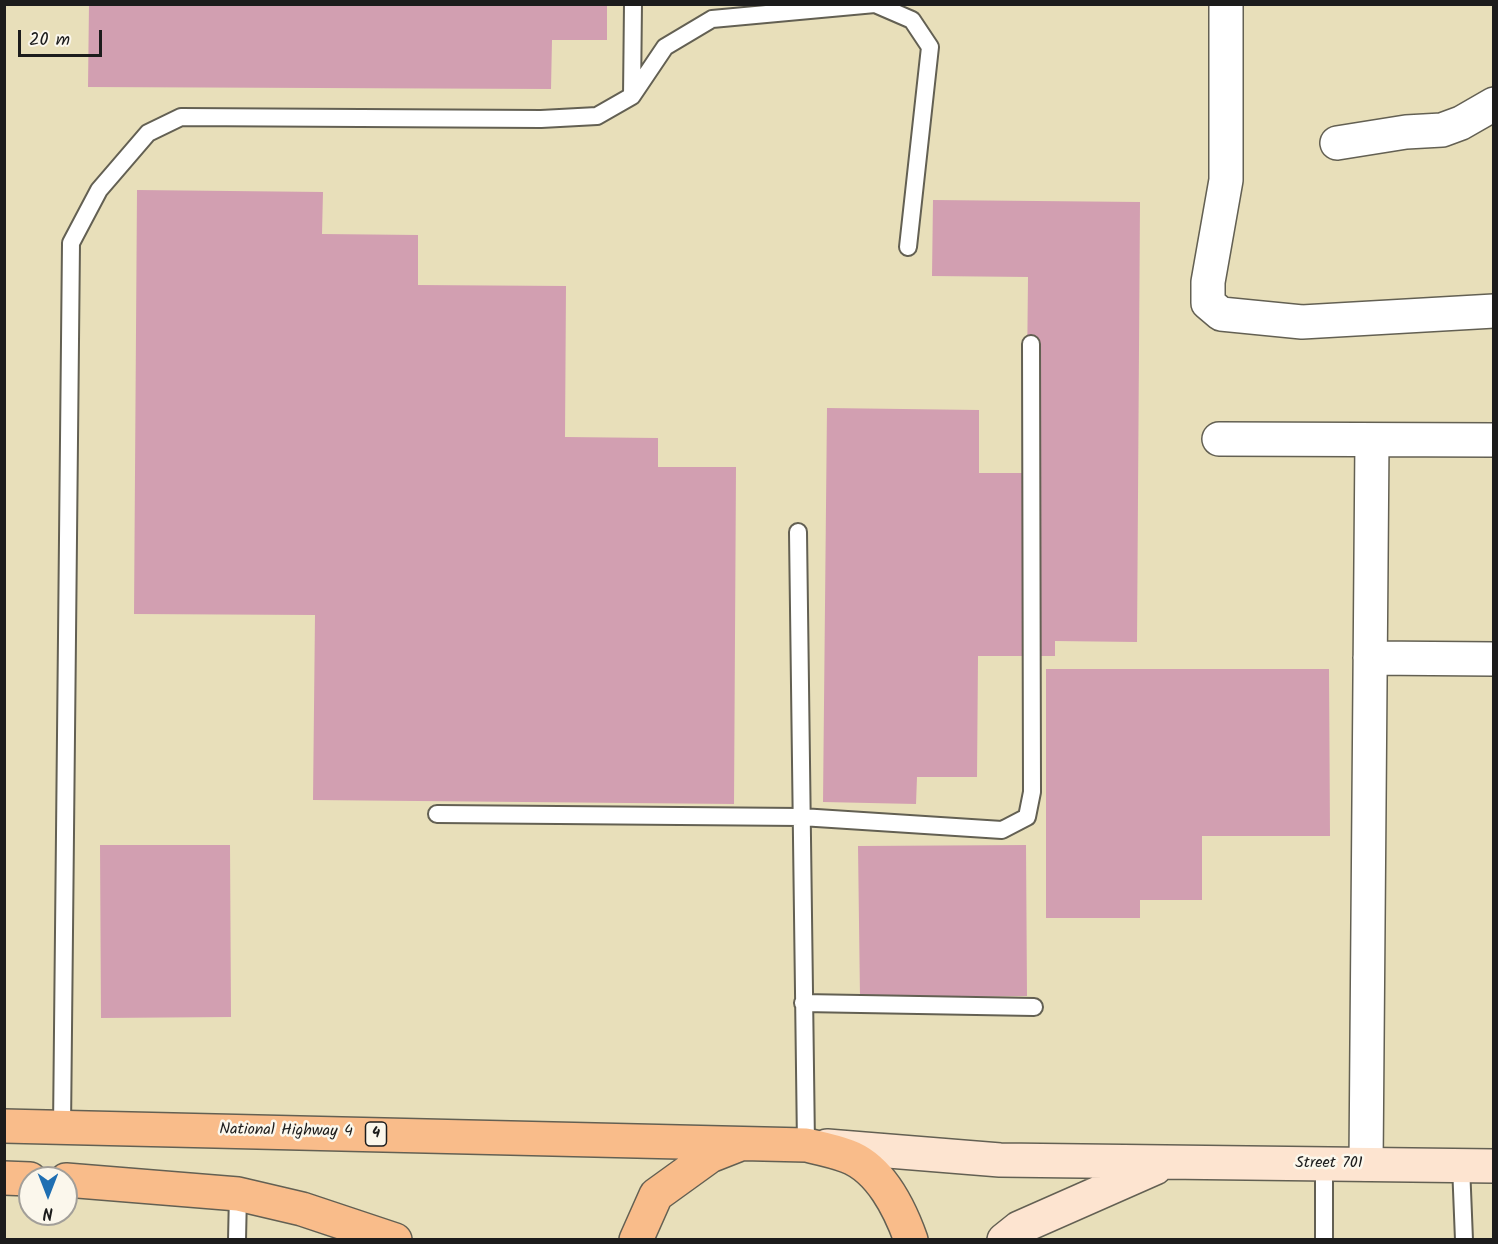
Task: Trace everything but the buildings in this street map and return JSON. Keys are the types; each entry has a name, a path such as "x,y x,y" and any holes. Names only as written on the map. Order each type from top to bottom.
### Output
{"highway":[{"name":"National Highway 4","path":"4,1126 806,1144 849,1157 877,1178 900,1208 911,1239"},
{"path":"636,1239 656,1195 710,1156 748,1142"},
{"path":"78,1181 238,1194 302,1209 394,1239"}],"main road":[{"name":"Street 701","path":"806,1144 1000,1160 1494,1166"},
{"path":"1004,1239 1019,1228 1165,1163"}],"street":[{"path":"1226,4 1226,180 1209,282 1209,303 1221,314 1302,322 1494,311"},
{"path":"1337,142 1406,132 1442,130 1461,123 1494,104"},
{"path":"1219,439 1494,440"},
{"path":"1366,1164 1372,440"},
{"path":"1370,658 1494,659"}],"lane":[{"path":"632,96 633,4"},
{"path":"62,1128 72,243 99,190 148,133 181,117 541,119 597,116 632,96 665,47 712,19 875,4 912,20 930,47 908,247"},
{"path":"437,814 801,817 1002,830 1027,817 1032,792 1031,344"},
{"path":"798,532 806,1144"},
{"path":"803,1003 1034,1007"},
{"path":"1324,1164 1324,1239"},
{"path":"1461,1165 1464,1239"},
{"path":"237,1239 238,1194"}]}
